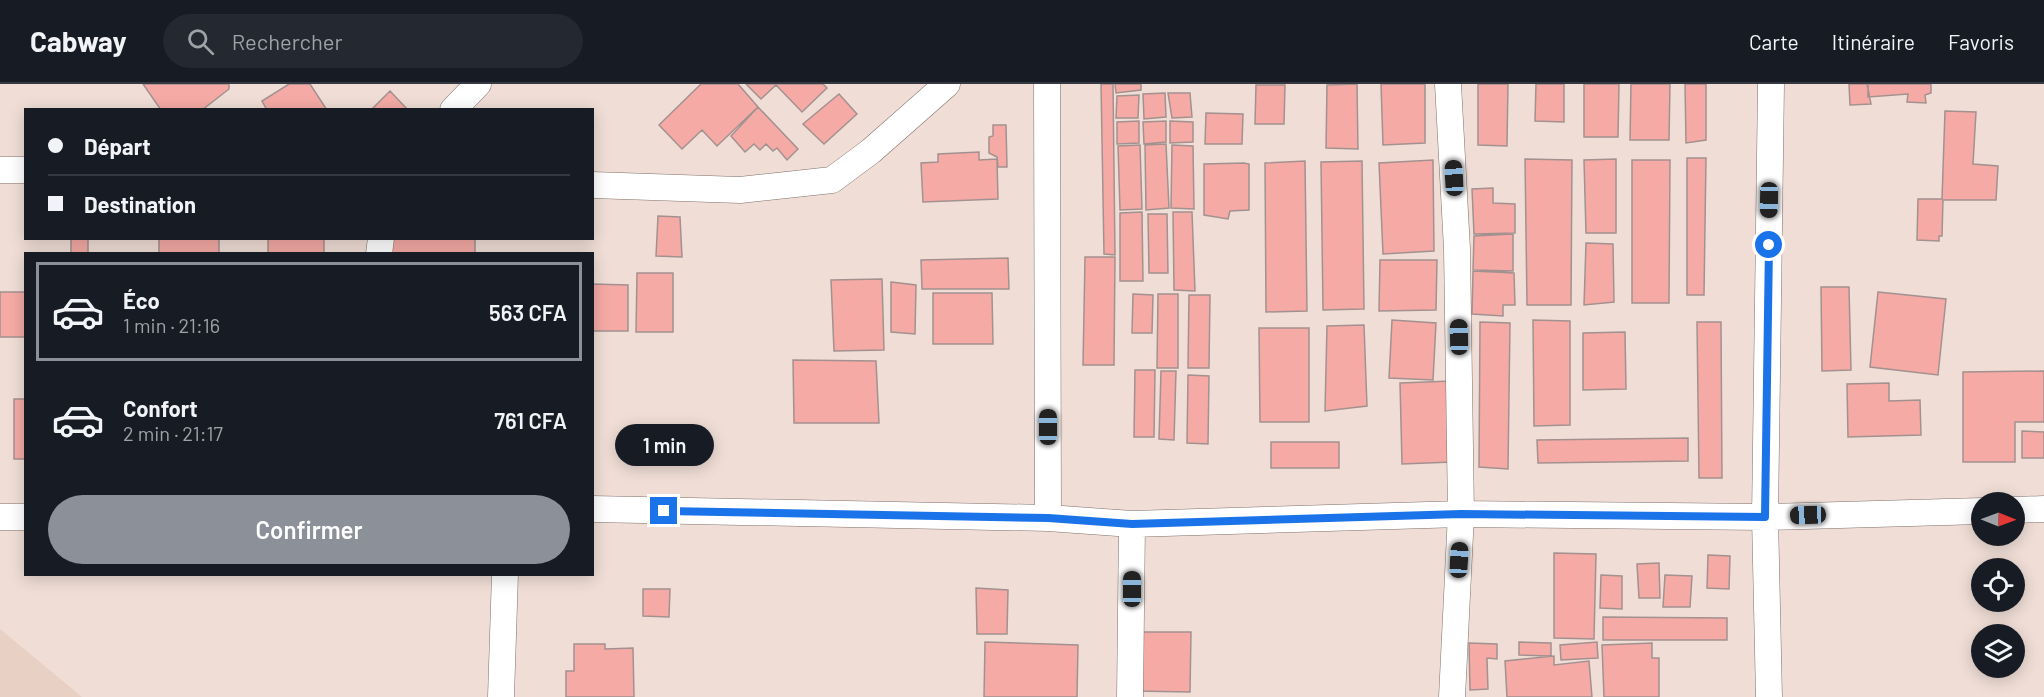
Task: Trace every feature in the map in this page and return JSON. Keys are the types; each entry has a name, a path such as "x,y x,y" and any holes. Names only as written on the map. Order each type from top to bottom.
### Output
{"street":[{"path":"455,108 478,84"},
{"path":"594,185 740,190 832,180 871,152 947,84"},
{"path":"1047,84 1048,518"},
{"path":"1448,84 1458,249 1461,514 1452,697"},
{"path":"1769,697 1765,517 1771,84"},
{"path":"0,170 24,170"},
{"path":"594,509 1048,518 1132,524 1461,514 1765,517 1971,511"},
{"path":"2025,510 2044,509"},
{"path":"0,517 24,517"},
{"path":"1130,697 1132,524"},
{"path":"501,697 505,576"}],"shaded area":[{"path":"0,629 82,697 0,697"}],"building":[{"path":"143,84 229,84 229,89 205,108 160,108"},
{"path":"289,84 310,84 326,108 266,108 262,101"},
{"path":"701,84 738,84 758,107 717,146 702,130 682,149 659,125"},
{"path":"746,84 823,84 827,88 802,112 776,85 761,99"},
{"path":"1101,84 1113,84 1115,255 1104,254"},
{"path":"1115,84 1141,84 1141,90 1116,93"},
{"path":"1357,84 1358,149 1326,148 1327,85"},
{"path":"1381,84 1425,84 1425,143 1383,145"},
{"path":"1478,84 1508,84 1507,146 1478,145"},
{"path":"1536,84 1564,84 1564,122 1535,121"},
{"path":"1584,84 1619,84 1618,137 1584,137"},
{"path":"1631,84 1670,84 1669,140 1630,140"},
{"path":"1685,84 1706,84 1706,140 1686,143"},
{"path":"1849,84 1867,84 1871,104 1850,105"},
{"path":"1868,84 1931,84 1931,93 1925,95 1926,103 1907,102 1908,94 1868,97"},
{"path":"1256,85 1285,85 1284,124 1255,124"},
{"path":"390,91 406,108 373,108"},
{"path":"1165,93 1166,117 1144,119 1143,94"},
{"path":"1168,93 1190,93 1192,117 1172,118"},
{"path":"839,94 857,114 824,144 803,124"},
{"path":"1139,95 1138,118 1116,118 1117,96"},
{"path":"758,107 798,149 787,160 777,148 773,151 766,144 760,150 754,144 745,152 731,136"},
{"path":"1945,111 1976,112 1973,164 1998,166 1996,200 1943,200 1942,236 1939,236 1939,241 1917,240 1918,199 1942,199"},
{"path":"1206,113 1243,114 1242,144 1205,144"},
{"path":"1139,121 1139,143 1117,144 1117,122"},
{"path":"1166,121 1166,142 1144,144 1143,122"},
{"path":"1170,121 1193,122 1193,142 1170,143"},
{"path":"993,125 1006,125 1007,167 998,167 997,157 989,153 989,137 993,136"},
{"path":"1166,144 1169,208 1146,210 1145,145"},
{"path":"1140,145 1142,209 1120,210 1118,146"},
{"path":"1172,145 1193,146 1194,209 1171,208"},
{"path":"979,152 979,160 997,159 998,199 923,202 921,163 938,162 938,154"},
{"path":"1687,158 1706,158 1704,295 1687,295"},
{"path":"1525,159 1572,160 1571,305 1527,305"},
{"path":"1616,159 1616,233 1586,233 1584,160"},
{"path":"1433,160 1434,251 1383,254 1379,163"},
{"path":"1632,160 1670,160 1669,303 1632,303"},
{"path":"1305,161 1307,311 1266,312 1265,163"},
{"path":"1362,161 1364,309 1323,310 1321,162"},
{"path":"1204,164 1249,164 1249,210 1230,211 1228,219 1204,215"},
{"path":"1493,188 1493,203 1515,204 1515,233 1474,234 1472,189"},
{"path":"1142,212 1143,281 1120,281 1120,213"},
{"path":"1173,212 1192,212 1195,291 1174,290"},
{"path":"1148,214 1167,214 1168,273 1149,273"},
{"path":"658,216 680,217 682,257 656,256"},
{"path":"1513,234 1513,271 1473,270 1474,236"},
{"path":"71,240 88,240 88,252 71,252"},
{"path":"159,240 219,240 219,252 159,252"},
{"path":"268,240 324,240 324,252 268,252"},
{"path":"387,240 475,240 475,252 388,252"},
{"path":"1586,243 1613,244 1614,302 1584,305"},
{"path":"1085,257 1115,257 1114,365 1083,365"},
{"path":"1008,258 1009,289 922,289 921,260"},
{"path":"1380,260 1437,260 1436,310 1379,311"},
{"path":"1473,271 1514,273 1515,305 1503,305 1503,316 1472,314"},
{"path":"637,273 673,273 673,332 636,332"},
{"path":"882,279 884,350 834,351 831,280"},
{"path":"891,282 916,285 915,334 891,332"},
{"path":"594,284 628,285 628,331 594,331"},
{"path":"1821,287 1849,287 1851,370 1822,371"},
{"path":"0,292 24,292 24,337 0,337"},
{"path":"1878,292 1946,299 1938,375 1870,367"},
{"path":"933,293 992,293 993,344 933,344"},
{"path":"1133,294 1153,295 1152,333 1132,333"},
{"path":"1158,294 1178,294 1178,368 1157,368"},
{"path":"1189,295 1210,295 1209,368 1188,368"},
{"path":"1392,320 1436,323 1433,380 1389,378"},
{"path":"1533,320 1570,321 1570,425 1534,426"},
{"path":"1480,322 1510,323 1508,469 1479,467"},
{"path":"1697,322 1721,322 1722,478 1699,478"},
{"path":"1364,325 1367,406 1325,411 1327,326"},
{"path":"1259,328 1309,328 1309,422 1260,422"},
{"path":"1625,332 1626,389 1583,390 1583,333"},
{"path":"793,360 876,361 879,423 794,423"},
{"path":"1135,370 1155,370 1154,437 1134,437"},
{"path":"1161,371 1176,371 1174,440 1159,439"},
{"path":"2044,371 2044,422 2015,422 2015,462 1963,462 1963,372"},
{"path":"1188,375 1209,376 1208,444 1187,443"},
{"path":"1451,381 1452,462 1402,464 1400,383"},
{"path":"1889,383 1889,401 1920,400 1921,435 1848,437 1847,384"},
{"path":"14,399 24,399 24,459 14,459"},
{"path":"2022,431 2044,432 2044,458 2022,458"},
{"path":"1688,438 1688,461 1538,463 1537,440"},
{"path":"1271,442 1339,442 1339,468 1271,468"},
{"path":"1554,553 1596,554 1594,639 1554,638"},
{"path":"1708,555 1730,556 1729,589 1707,588"},
{"path":"1659,563 1660,598 1639,598 1637,564"},
{"path":"1601,575 1622,576 1622,609 1600,608"},
{"path":"1665,575 1692,576 1690,607 1663,607"},
{"path":"976,588 1008,590 1007,634 977,634"},
{"path":"643,589 670,589 669,617 643,616"},
{"path":"1603,617 1727,618 1727,640 1603,640"},
{"path":"1136,632 1191,632 1190,692 1135,691"},
{"path":"985,642 1078,645 1077,697 984,697"},
{"path":"1519,642 1551,643 1551,656 1519,655"},
{"path":"1597,642 1598,658 1561,660 1560,645"},
{"path":"1469,643 1497,644 1497,659 1487,658 1488,689 1470,690"},
{"path":"1652,643 1652,658 1659,658 1659,697 1604,697 1602,645"},
{"path":"574,644 605,644 605,649 633,648 634,697 566,697 566,671 574,671"},
{"path":"1554,656 1554,665 1589,661 1592,697 1507,697 1505,661"}],"route":[{"path":"664,511 1048,518 1132,524 1461,514 1765,517 1769,245"}]}
